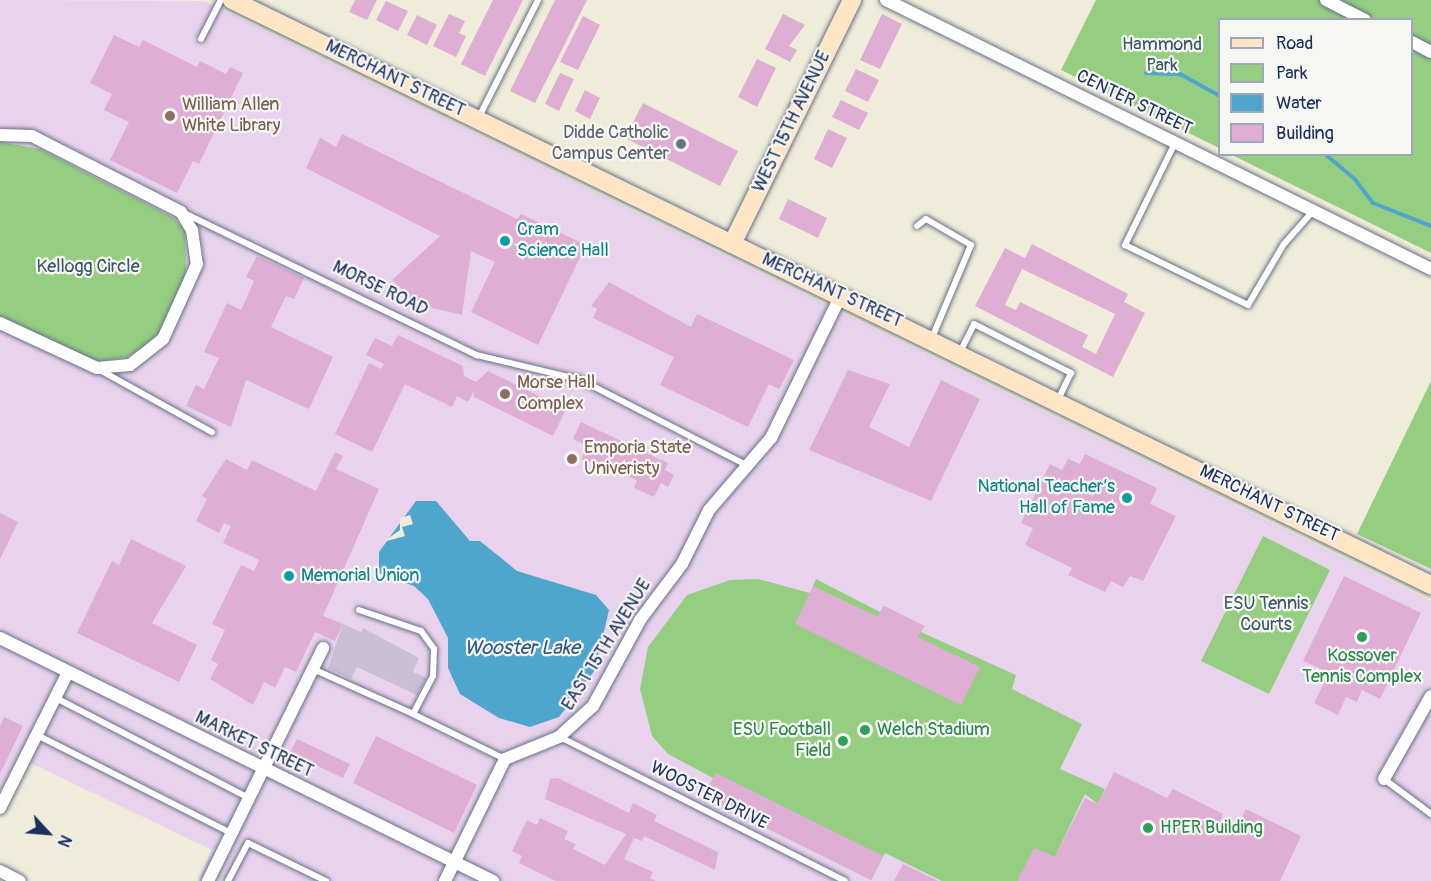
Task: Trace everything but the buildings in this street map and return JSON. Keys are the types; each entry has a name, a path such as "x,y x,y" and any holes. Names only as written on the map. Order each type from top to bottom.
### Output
{"main road":[{"name":"MERCHANT STREET","path":"232,0 840,297 932,338 1431,585"},
{"name":"WEST 15TH AVENUE","path":"732,244 852,0"}],"street":[{"name":"CENTER STREET","path":"886,0 1431,269"},
{"path":"1326,0 1361,18"},
{"path":"1413,43 1431,52"},
{"name":"MORSE ROAD","path":"0,135 32,136 181,212"},
{"path":"0,322 97,368 117,368 142,359 159,344 192,283 195,242 181,212"},
{"name":"EAST 15TH AVENUE","path":"505,759 559,737 593,706 640,620 682,564 709,510 750,467 771,438 840,297"},
{"name":"MARKET STREET","path":"0,638 263,770 493,881"},
{"path":"208,881 323,648"},
{"path":"0,808 68,672"},
{"path":"1384,779 1431,696"},
{"path":"445,881 505,759"},
{"path":"0,871 20,881"}],"lane":[{"path":"201,39 221,0"},
{"path":"478,119 538,0"},
{"path":"1175,143 1125,245 1248,305 1284,244 1313,211"},
{"name":"MORSE ROAD","path":"181,212 477,355 592,385 750,467"},
{"path":"917,226 926,219 971,245 932,338"},
{"path":"960,352 974,324 1071,373 1058,400"},
{"path":"97,368 212,432"},
{"path":"359,610 420,631 434,649 433,676 413,714"},
{"path":"313,669 505,759"},
{"path":"55,697 249,798"},
{"path":"36,735 231,834"},
{"name":"WOOSTER DRIVE","path":"559,737 845,881"},
{"path":"1384,779 1431,814"},
{"path":"228,881 248,843 326,881"}],"shaded area":[{"name":"Emporia State Univeristy","path":"0,0 204,1 1431,601 1431,881 198,881 212,850 18,757 0,791"},
{"path":"343,624 361,632 363,628 419,658 413,672 426,678 417,695 357,667 351,679 328,668"}],"green space":[{"name":"Hammond Park","path":"1096,0 1431,0 1431,253 1234,156 1413,156 1413,18 1218,18 1218,148 1061,70"},
{"name":"Kellogg Circle","path":"0,142 40,149 174,218 185,231 186,273 159,332 145,346 127,357 96,362 0,316"},
{"path":"1431,381 1431,569 1357,534"},
{"name":"ESU Tennis Courts","path":"1263,536 1330,570 1269,694 1201,661"},
{"name":"Welch Stadium","path":"758,579 810,593 816,579 880,612 884,606 924,626 921,632 1016,675 1012,689 1082,724 1060,769 1105,789 1098,804 1085,794 1055,857 1017,881 942,881 885,853 871,880 704,797 713,778 668,754 652,736 640,689 648,647 687,595 730,580"}],"water":[{"name":"Wooster Lake","path":"416,501 436,501 470,541 480,541 517,571 596,595 609,610 595,670 559,717 530,727 499,718 460,694 448,668 448,638 428,599 414,586 379,573 379,552"}],"pier":[{"path":"410,515 413,524 402,527 405,536 383,542 400,530 400,518"}],"waterway":[{"path":"1146,73 1180,74 1218,95"},
{"path":"1327,156 1354,178 1373,203 1431,226"}],"place":[{"name":"William Allen White Library","path":"170,116"},
{"name":"Didde Catholic Campus Center","path":"681,144"},
{"name":"Cram Science Hall","path":"505,241"},
{"name":"Morse Hall Complex","path":"505,394"},
{"name":"Emporia State Univeristy","path":"572,459"},
{"name":"National Teacher’s Hall of Fame","path":"1127,498"},
{"name":"Memorial Union","path":"289,576"},
{"name":"Kossover Tennis Complex","path":"1362,637"},
{"name":"Welch Stadium","path":"865,730"},
{"name":"ESU Football Field","path":"843,741"},
{"name":"HPER Building","path":"1148,828"}]}
